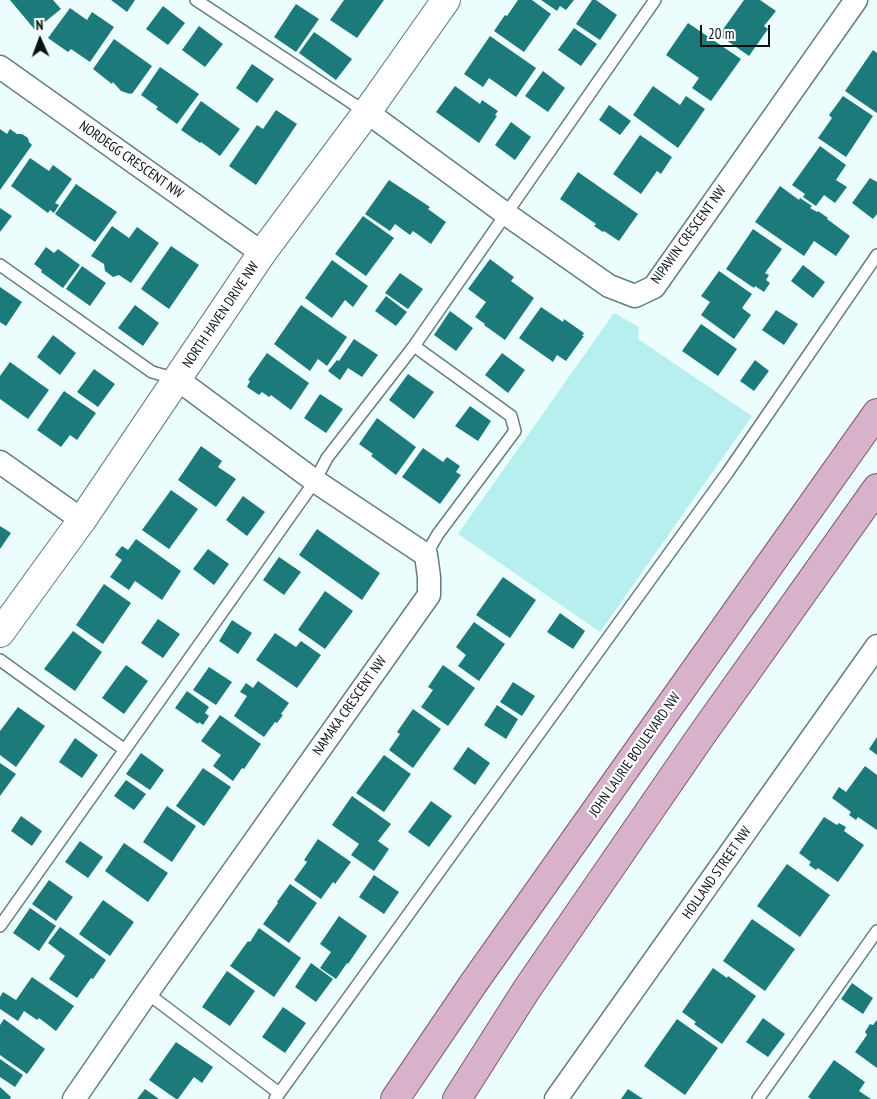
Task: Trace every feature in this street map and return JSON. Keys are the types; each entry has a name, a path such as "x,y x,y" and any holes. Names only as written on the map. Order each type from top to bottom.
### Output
{"main road":[{"name":"JOHN LAURIE BOULEVARD NW","path":"395,1099 877,413"},
{"path":"457,1099 538,973 701,736 877,488"}],"street":[{"name":"NORTH HAVEN DRIVE NW","path":"0,633 82,520 262,254 368,112 446,0"},
{"name":"NIPAWIN CRESCENT NW","path":"368,112 506,214 609,286 635,296 654,287 856,0"},
{"name":"NORDEGG CRESCENT NW","path":"0,67 262,254"},
{"path":"177,379 315,481 426,555"},
{"path":"0,462 82,520"},
{"name":"NAMAKA CRESCENT NW","path":"74,1099 146,993 429,595 430,577 426,555"},
{"name":"HOLLAND STREET NW","path":"556,1099 877,646"}],"lane":[{"path":"196,0 368,112"},
{"path":"0,926 315,481 327,458 414,346 655,0"},
{"path":"146,993 277,1096 728,472 877,256"},
{"path":"0,264 152,372 177,379"},
{"path":"414,346 511,416 515,432 438,534 426,555"},
{"path":"0,660 126,750"},
{"path":"758,1099 877,931"}],"shaded area":[{"path":"614,313 639,327 638,339 752,416 600,632 458,534"}],"building":[{"path":"10,0 53,0 61,9 35,30"},
{"path":"111,0 135,0 127,12"},
{"path":"344,0 384,0 357,38 330,20"},
{"path":"518,0 532,0 551,14 524,52 494,31"},
{"path":"541,0 574,0 566,10 560,6 557,11"},
{"path":"592,0 596,0 617,15 600,40 576,24"},
{"path":"744,0 760,0 776,11 764,26 768,29 749,56 719,35"},
{"path":"296,4 319,19 296,52 274,37"},
{"path":"163,6 185,23 168,45 146,29"},
{"path":"70,8 87,20 92,12 114,27 90,62 71,49 68,52 48,38"},
{"path":"688,23 741,59 711,101 692,88 699,78 666,55"},
{"path":"199,26 223,44 205,67 182,50"},
{"path":"574,28 597,44 581,66 558,50"},
{"path":"314,32 352,59 336,80 299,53"},
{"path":"490,36 536,68 516,97 489,78 483,87 464,74"},
{"path":"114,39 152,66 132,94 121,91 113,82 112,84 93,69"},
{"path":"873,50 877,53 877,113 845,91"},
{"path":"252,64 274,79 257,103 236,88"},
{"path":"160,67 199,94 177,124 141,95"},
{"path":"543,71 565,88 548,112 525,96"},
{"path":"455,86 480,104 482,100 498,111 495,115 497,116 479,143 436,112"},
{"path":"653,86 680,105 686,96 705,109 678,148 633,115"},
{"path":"843,96 873,116 846,157 818,138 832,118 829,115"},
{"path":"201,101 240,129 220,156 181,130"},
{"path":"609,105 631,121 620,135 599,120"},
{"path":"276,110 297,124 256,185 229,166 257,125 263,129"},
{"path":"511,122 531,137 515,160 495,145"},
{"path":"0,129 7,134 10,129 17,134 22,134 28,138 32,145 0,190"},
{"path":"640,135 672,157 661,174 657,171 641,194 613,174"},
{"path":"820,146 846,165 836,180 847,187 835,203 824,195 816,206 803,197 805,194 792,185"},
{"path":"30,158 49,171 53,165 72,179 55,203 59,205 54,213 50,210 48,213 11,186"},
{"path":"578,172 638,214 619,241 594,226 596,224 560,199"},
{"path":"870,178 877,182 877,214 873,219 852,203"},
{"path":"389,180 430,207 428,209 446,222 431,244 413,231 410,235 395,224 390,231 365,214"},
{"path":"76,184 117,212 95,242 55,214"},
{"path":"780,186 799,200 800,198 812,206 810,208 828,218 850,236 836,256 814,241 804,256 755,222"},
{"path":"0,208 12,216 0,232"},
{"path":"363,216 394,238 366,276 335,254"},
{"path":"112,226 129,238 137,227 159,243 131,283 119,275 113,277 105,271 104,264 91,256"},
{"path":"753,229 782,249 765,273 769,275 766,280 770,283 764,292 755,286 754,288 726,269"},
{"path":"171,246 199,265 169,309 141,289"},
{"path":"46,247 54,253 58,249 80,265 63,288 41,272 42,270 34,264"},
{"path":"490,259 514,277 511,281 534,298 505,340 475,317 486,302 468,289"},
{"path":"332,260 368,286 353,307 345,300 332,318 305,298"},
{"path":"803,265 825,282 813,298 791,281"},
{"path":"82,266 106,283 90,306 66,289"},
{"path":"719,271 752,294 742,308 751,315 734,339 701,315 710,302 701,296"},
{"path":"400,273 423,289 408,309 385,293"},
{"path":"0,287 22,302 6,326 0,322"},
{"path":"386,296 407,312 396,326 375,311"},
{"path":"135,305 159,323 143,346 118,328"},
{"path":"301,305 347,337 327,366 318,359 310,371 274,344"},
{"path":"541,307 563,322 564,319 584,333 582,336 584,336 566,361 557,355 553,362 519,338"},
{"path":"776,310 798,324 784,345 762,330"},
{"path":"450,311 473,328 456,351 434,335"},
{"path":"701,324 737,349 718,376 682,351"},
{"path":"53,335 76,353 60,375 37,357"},
{"path":"354,339 378,355 362,377 348,368 340,380 328,371 337,360 339,361"},
{"path":"267,353 309,383 291,410 271,395 269,397 262,392 259,395 247,387 250,381 248,380"},
{"path":"502,353 525,370 508,393 485,375"},
{"path":"755,360 769,371 754,391 740,381"},
{"path":"10,362 49,390 28,419 0,399 0,376"},
{"path":"94,369 115,384 98,407 77,392"},
{"path":"408,374 434,392 414,419 389,400"},
{"path":"64,391 96,413 77,440 70,435 61,447 37,430"},
{"path":"320,394 343,409 326,433 304,418"},
{"path":"470,406 491,421 478,441 455,426"},
{"path":"377,418 416,447 396,475 359,444"},
{"path":"201,446 222,461 218,467 236,479 216,507 178,480"},
{"path":"423,448 443,462 447,457 460,466 456,472 461,475 440,504 402,477"},
{"path":"171,490 198,509 169,549 142,530"},
{"path":"243,496 265,512 247,536 226,520"},
{"path":"0,526 11,533 0,549"},
{"path":"317,529 380,573 362,600 299,555"},
{"path":"136,539 181,571 162,600 135,581 129,590 110,577 122,560 115,555 122,546 128,550"},
{"path":"208,549 229,564 214,585 193,569"},
{"path":"279,557 301,572 284,595 263,580"},
{"path":"503,577 536,600 510,638 476,615"},
{"path":"104,584 131,603 103,644 76,625"},
{"path":"325,591 353,611 325,649 298,630"},
{"path":"560,613 585,631 573,649 547,632"},
{"path":"158,619 180,634 163,658 141,643"},
{"path":"232,620 252,633 238,654 219,641"},
{"path":"474,622 505,644 479,681 458,666 466,655 456,647"},
{"path":"73,631 102,652 75,691 44,669"},
{"path":"275,633 296,647 301,641 321,655 297,688 256,660"},
{"path":"126,665 148,681 124,714 102,698"},
{"path":"443,665 475,688 448,726 421,707 433,690 428,687"},
{"path":"209,667 232,682 216,705 193,690"},
{"path":"258,681 289,703 281,714 283,715 264,737 234,716 247,696 240,692 246,683 253,688"},
{"path":"513,682 535,696 522,716 500,702"},
{"path":"187,691 209,707 205,713 209,716 203,725 199,722 198,724 175,708"},
{"path":"497,705 518,719 506,739 484,725"},
{"path":"18,707 45,726 16,767 0,755 0,731"},
{"path":"413,709 441,729 413,768 389,750 400,734 397,732"},
{"path":"220,715 261,744 244,769 242,768 233,781 213,766 221,755 201,741"},
{"path":"877,737 877,755 869,749"},
{"path":"75,738 98,755 82,778 59,762"},
{"path":"468,747 490,763 475,785 453,769"},
{"path":"141,753 164,770 150,790 126,774"},
{"path":"384,755 411,774 384,812 356,793"},
{"path":"0,763 16,774 0,796"},
{"path":"865,766 877,775 877,830 858,817 856,820 849,815 851,812 832,798 839,787 846,792"},
{"path":"203,768 231,787 204,826 176,806"},
{"path":"126,780 146,794 134,810 114,796"},
{"path":"352,796 391,824 378,841 389,849 374,871 351,855 359,844 332,825"},
{"path":"431,801 452,816 429,847 408,832"},
{"path":"167,806 196,826 172,862 143,842"},
{"path":"21,816 42,831 32,846 11,831"},
{"path":"824,817 837,825 839,823 846,827 844,831 864,845 838,882 818,868 816,870 809,865 811,862 799,853"},
{"path":"318,839 351,862 321,899 294,880 307,862 304,860"},
{"path":"80,841 103,857 88,878 65,862"},
{"path":"124,843 168,873 148,902 105,871"},
{"path":"787,864 830,895 800,937 757,906"},
{"path":"374,875 399,892 384,914 359,897"},
{"path":"49,880 73,897 56,921 32,904"},
{"path":"290,884 317,903 289,943 263,924"},
{"path":"103,900 134,922 110,956 79,934"},
{"path":"30,908 56,926 39,951 13,933"},
{"path":"339,916 367,936 336,979 320,968 331,952 320,944"},
{"path":"752,919 795,949 765,991 723,961"},
{"path":"60,927 106,960 77,998 49,979 65,956 48,943"},
{"path":"259,928 301,958 274,997 230,966"},
{"path":"311,963 333,979 316,1002 295,987"},
{"path":"713,968 756,996 722,1044 694,1024 696,1022 682,1012"},
{"path":"227,971 255,991 230,1026 202,1007"},
{"path":"32,977 74,1006 56,1031 39,1018 37,1020 24,1011 18,1021 0,1009 0,997 3,992 16,1000"},
{"path":"852,983 873,998 863,1014 841,999"},
{"path":"283,1007 306,1023 285,1053 262,1037"},
{"path":"763,1018 785,1034 768,1057 746,1042"},
{"path":"4,1019 45,1049 27,1074 0,1055 0,1025"},
{"path":"677,1019 718,1048 685,1095 644,1066"},
{"path":"877,1020 877,1068 855,1052 867,1035 865,1032 870,1024 873,1025"},
{"path":"176,1042 213,1067 202,1083 194,1077 178,1099 149,1080"},
{"path":"0,1059 23,1075 15,1087 0,1077"},
{"path":"834,1060 865,1082 859,1091 871,1099 811,1099 808,1097"},
{"path":"0,1087 11,1097 10,1099 0,1099"},
{"path":"145,1089 159,1099 137,1099"},
{"path":"628,1089 643,1099 621,1099"}]}
